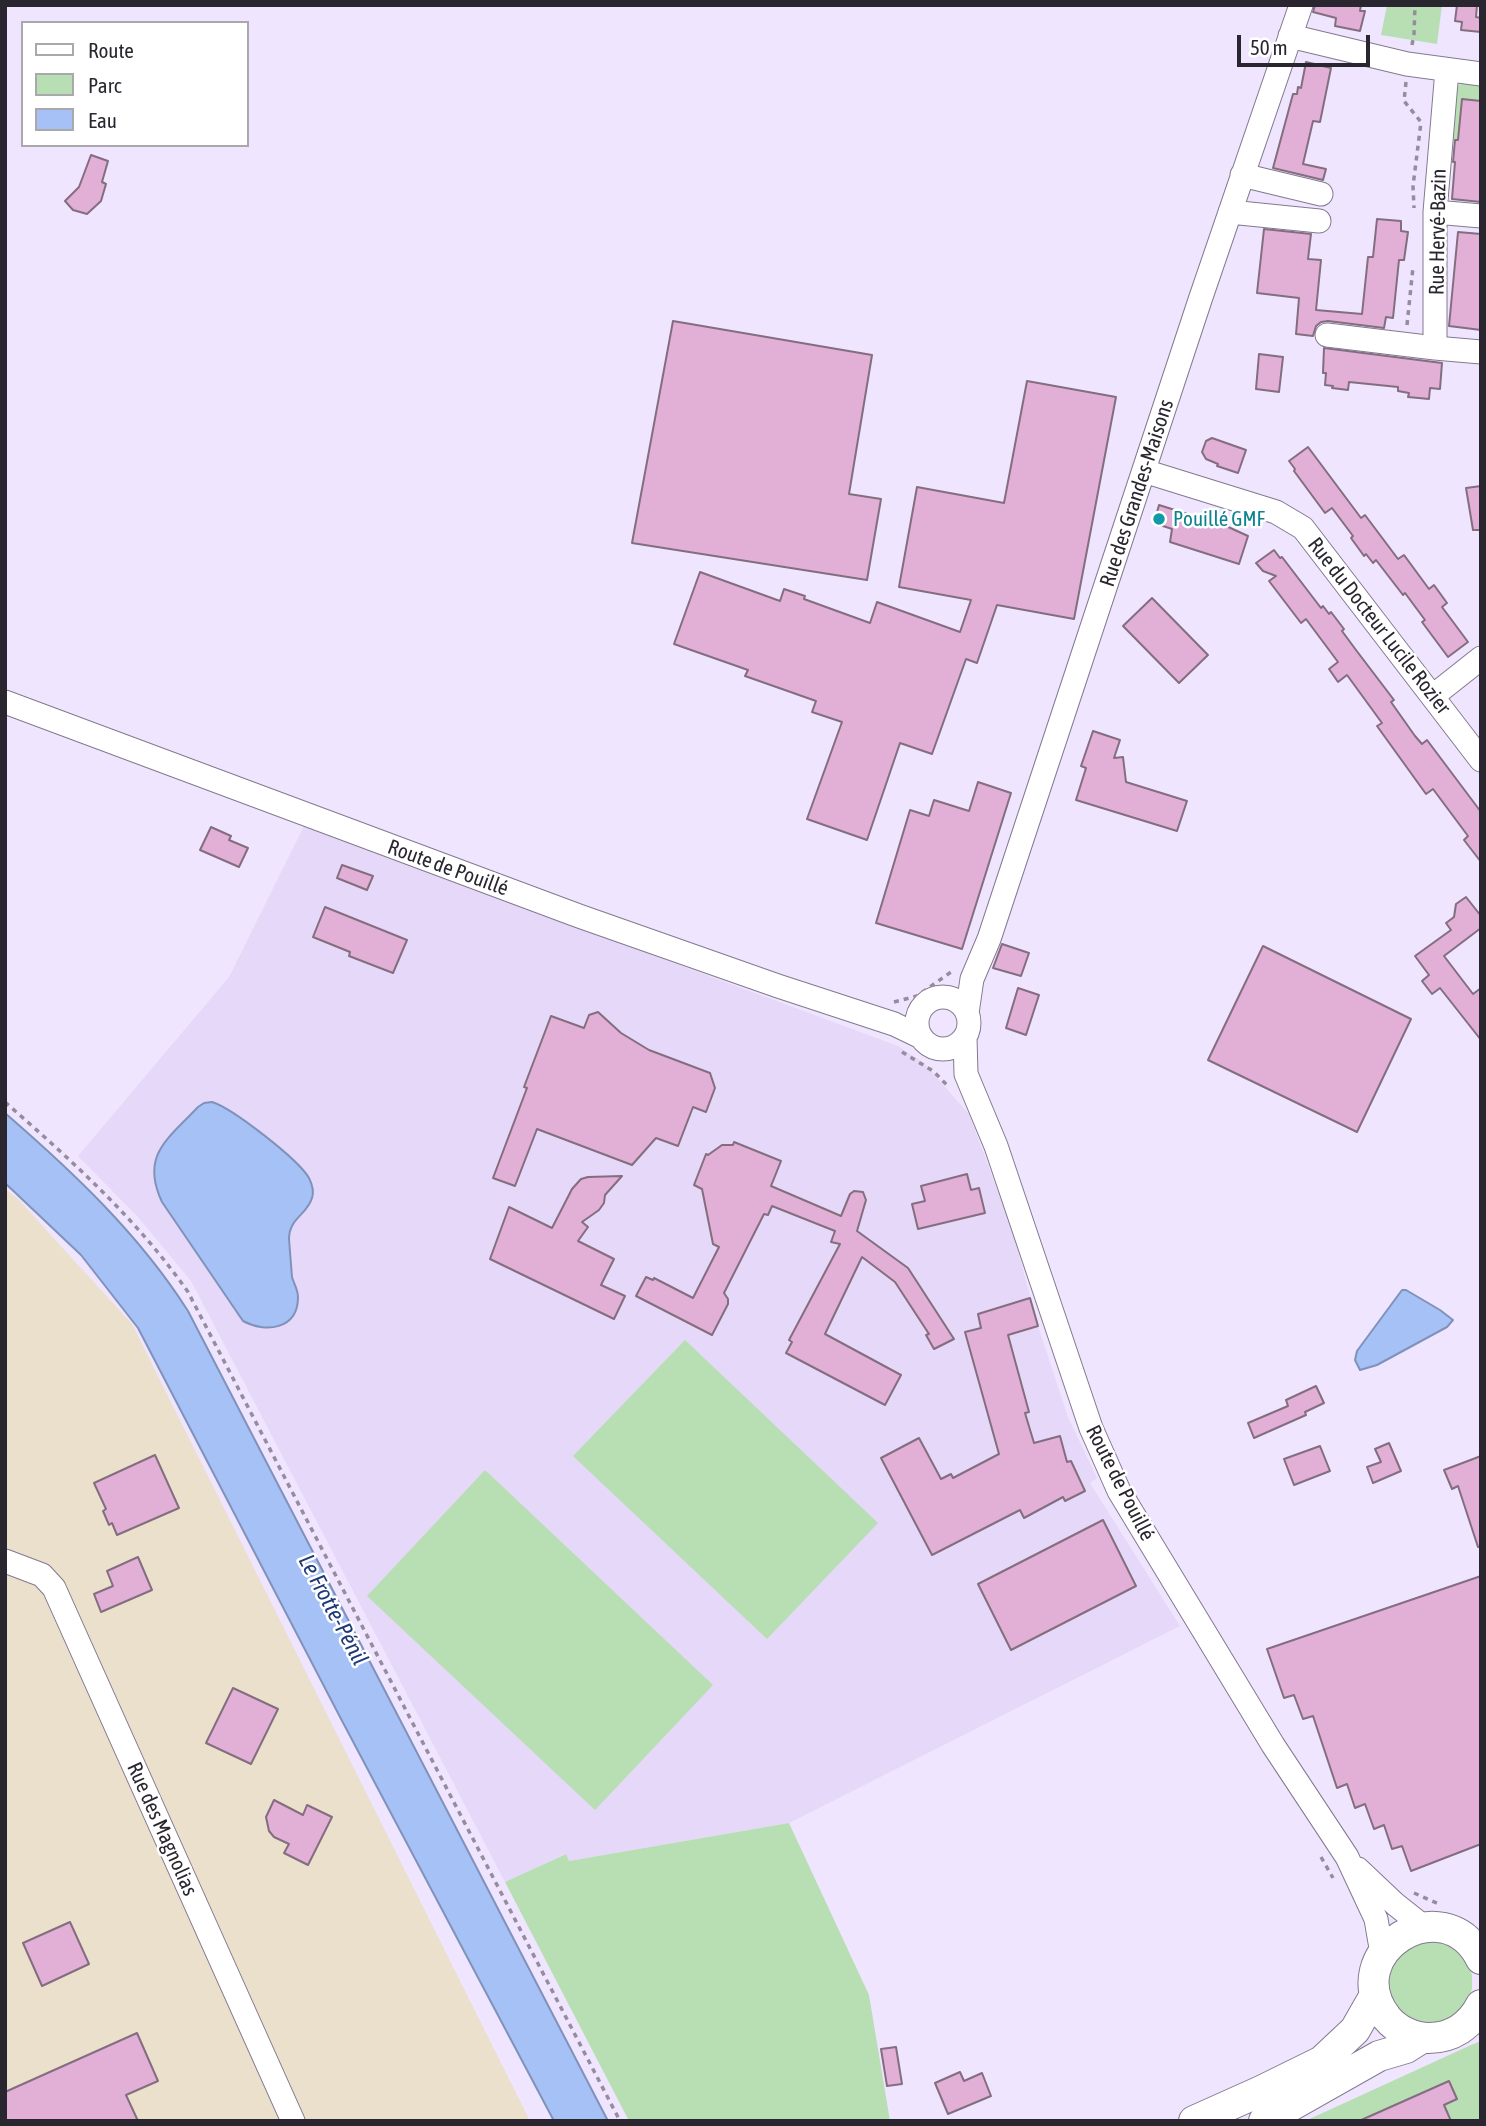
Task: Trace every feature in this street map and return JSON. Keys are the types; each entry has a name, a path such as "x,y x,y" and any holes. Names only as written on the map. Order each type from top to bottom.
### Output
{"main road":[{"path":"1479,2011 1466,2026 1453,2034 1422,2038 1406,2033 1392,2024 1381,2010 1375,1995 1375,1974 1382,1954 1393,1940 1407,1931 1424,1927 1441,1927 1457,1933 1470,1943 1480,1958"},
{"path":"1194,2121 1322,2061 1355,2030 1375,1995"},
{"path":"1264,2121 1379,2056 1406,2048 1422,2038"}],"street":[{"name":"Rue des Grandes-Maisons","path":"967,1013 972,979 993,927 1301,5"},
{"path":"1290,36 1407,64 1481,74"},
{"name":"Rue Hervé-Bazin","path":"1435,348 1426,212 1447,70"},
{"path":"1242,175 1321,194"},
{"path":"1230,212 1319,221"},
{"path":"1426,212 1481,216"},
{"path":"1327,335 1481,352"},
{"name":"Rue du Docteur Lucile Rozier","path":"1144,471 1276,512 1303,528 1481,760"},
{"path":"1433,696 1481,658"},
{"name":"Route de Pouillé","path":"5,702 593,921 894,1024 930,1043 966,1074"},
{"path":"948,998 972,979"},
{"path":"894,1024 919,1013 931,1000 948,998 956,1000 967,1013 970,1022 965,1037 954,1047 930,1043 917,1021 919,1013"},
{"name":"Route de Pouillé","path":"965,1037 966,1074 996,1146 1091,1428 1119,1491 1273,1745 1347,1857 1376,1919 1382,1954"},
{"name":"Rue des Magnolias","path":"5,1561 42,1576 54,1588 293,2121"},
{"name":"Route de Pouillé","path":"1347,1857 1395,1905 1424,1927"}],"path":[{"path":"1410,51 1414,34 1415,5"},
{"path":"1406,74 1404,101 1420,122 1413,205 1426,212"},
{"path":"1405,345 1414,257"},
{"path":"5,1102 75,1164 133,1221 188,1292 620,2121"}],"shaded area":[{"path":"304,826 898,1046 924,1063 969,1114 1013,1232 1038,1326 1068,1417 1097,1478 1090,1483 1180,1626 789,1823 569,1861 565,1854 505,1882 191,1281 138,1217 78,1156 229,977"},
{"path":"5,1189 18,1199 132,1324 530,2121 5,2121"}],"green space":[{"path":"1387,5 1442,5 1437,44 1381,35"},
{"path":"1463,83 1481,84 1481,101 1462,100 1458,140 1449,139 1457,86"},
{"path":"685,1340 878,1523 767,1639 573,1456"},
{"path":"485,1470 713,1685 595,1810 367,1596"},
{"path":"789,1823 869,1995 890,2121 629,2121 505,1882 566,1854 569,1861"},
{"path":"1420,1939 1447,1942 1468,1961 1472,1989 1468,2002 1459,2014 1447,2022 1432,2025 1404,2018 1387,1994 1389,1965"},
{"path":"1481,2041 1481,2121 1305,2121 1471,2045"}],"water":[{"path":"212,1102 249,1124 279,1147 309,1178 312,1185 313,1196 310,1204 292,1226 289,1239 292,1277 298,1294 297,1308 286,1322 279,1326 261,1327 243,1321 162,1202 156,1186 154,1172 160,1149 198,1107"},
{"name":"Le Frotte-Pénil","path":"5,1113 104,1205 148,1256 188,1311 608,2121 554,2121 138,1328 81,1255 5,1183"},
{"path":"1402,1290 1453,1320 1447,1327 1377,1365 1360,1370 1355,1360 1357,1351"}],"building":[{"path":"1315,5 1361,5 1360,11 1365,11 1360,31 1335,26 1336,18 1313,12"},
{"path":"1457,5 1477,5 1476,17 1481,18 1481,32 1461,30 1462,22 1455,21"},
{"path":"1306,62 1331,68 1320,122 1313,121 1303,164 1326,169 1323,180 1273,168 1293,94 1297,94 1298,87 1301,88"},
{"path":"1462,99 1481,101 1481,202 1452,199 1455,140 1458,140"},
{"path":"91,155 108,161 102,182 106,184 101,201 87,214 73,210 65,201 79,187"},
{"path":"1377,219 1401,221 1401,231 1408,232 1404,260 1399,260 1393,318 1386,317 1384,328 1328,321 1316,326 1313,336 1296,334 1299,298 1257,293 1264,229 1311,234 1308,259 1321,260 1316,310 1362,314 1368,257 1373,257"},
{"path":"1458,232 1481,234 1481,330 1449,326"},
{"path":"673,321 872,355 849,494 881,499 867,580 632,543"},
{"path":"1324,348 1442,363 1440,389 1430,388 1429,399 1408,397 1409,393 1398,391 1398,387 1349,382 1348,390 1332,388 1333,386 1325,385"},
{"path":"1259,354 1283,357 1279,392 1256,389"},
{"path":"1027,381 1116,397 1074,619 997,605 977,663 966,659 932,754 900,743 867,840 807,819 842,722 812,712 816,701 745,676 748,670 674,644 700,572 780,601 784,589 870,623 877,602 960,632 971,600 899,587 917,487 1004,503"},
{"path":"1212,438 1246,450 1238,473 1206,459 1202,452 1206,441"},
{"path":"1308,447 1361,518 1365,515 1398,559 1404,555 1429,589 1434,585 1447,603 1442,607 1468,642 1448,657 1405,593 1403,595 1376,560 1373,563 1366,554 1364,556 1332,508 1325,513 1294,471 1289,461"},
{"path":"1481,486 1481,530 1473,530 1466,488"},
{"path":"1159,505 1226,526 1248,536 1239,564 1170,542 1172,529 1154,523"},
{"path":"1274,550 1321,608 1323,606 1329,614 1331,612 1344,629 1342,631 1394,700 1391,702 1415,736 1422,744 1427,740 1481,812 1481,862 1464,840 1468,836 1433,789 1426,794 1377,726 1382,723 1347,675 1338,682 1329,669 1338,662 1306,619 1301,623 1269,581 1276,576 1263,571 1256,563"},
{"path":"1152,598 1208,655 1179,683 1123,626"},
{"path":"1093,731 1120,740 1114,758 1123,757 1126,782 1187,801 1177,831 1076,800 1086,768 1081,766"},
{"path":"978,782 1011,793 962,949 876,923 910,810 929,816 934,800 969,811"},
{"path":"211,827 231,836 229,840 248,848 239,867 200,850"},
{"path":"342,865 373,876 367,890 337,878"},
{"path":"1466,897 1481,916 1481,928 1444,956 1473,994 1481,988 1481,1040 1440,988 1432,994 1422,981 1429,975 1415,956 1451,930 1446,923 1454,917 1456,904"},
{"path":"325,907 407,940 393,973 349,956 350,952 313,937"},
{"path":"1002,944 1029,953 1021,976 993,968"},
{"path":"1263,946 1411,1019 1357,1132 1208,1060"},
{"path":"1018,988 1039,995 1026,1035 1006,1028"},
{"path":"598,1012 621,1033 649,1050 710,1073 715,1088 706,1112 693,1107 678,1146 656,1138 632,1165 537,1129 515,1186 493,1178 551,1016 584,1028 589,1015"},
{"path":"734,1142 781,1161 771,1186 841,1216 850,1194 854,1191 863,1192 866,1200 857,1231 908,1268 954,1339 934,1349 926,1335 929,1334 895,1282 862,1257 825,1334 901,1375 885,1405 786,1353 792,1342 789,1340 840,1244 831,1242 835,1231 772,1206 768,1215 764,1214 724,1293 728,1304 712,1335 636,1296 646,1277 653,1280 654,1278 693,1298 719,1247 713,1244 702,1189 694,1185 706,1154 722,1145 733,1145"},
{"path":"967,1174 971,1190 979,1188 985,1213 918,1229 912,1204 925,1201 921,1186"},
{"path":"622,1176 605,1195 599,1210 582,1222 588,1227 578,1241 614,1259 601,1285 625,1296 614,1319 490,1259 509,1207 552,1228 572,1189 581,1179"},
{"path":"1030,1298 1038,1326 1008,1335 1029,1412 1025,1413 1034,1443 1060,1436 1067,1462 1071,1461 1085,1491 1065,1501 1063,1497 1024,1518 1020,1510 932,1555 881,1458 919,1438 941,1479 951,1474 953,1478 999,1454 965,1332 981,1328 978,1314"},
{"path":"1316,1386 1324,1403 1305,1412 1306,1415 1254,1438 1248,1423 1288,1406 1286,1400"},
{"path":"1389,1443 1401,1471 1373,1483 1367,1467 1381,1462 1375,1449"},
{"path":"1320,1446 1330,1471 1294,1485 1284,1459"},
{"path":"155,1455 179,1508 117,1535 112,1523 109,1525 103,1511 106,1509 94,1483"},
{"path":"1481,1456 1481,1547 1478,1547 1458,1486 1452,1489 1444,1470"},
{"path":"1103,1520 1136,1586 1011,1650 978,1584"},
{"path":"138,1557 152,1590 101,1612 94,1594 113,1586 107,1571"},
{"path":"1481,1576 1481,1844 1411,1871 1402,1846 1392,1849 1384,1825 1374,1829 1365,1804 1355,1808 1347,1784 1337,1788 1313,1716 1303,1719 1294,1695 1284,1698 1267,1649"},
{"path":"233,1688 278,1709 251,1764 206,1743"},
{"path":"274,1800 303,1815 307,1805 332,1817 308,1865 284,1853 289,1844 274,1837 269,1831 266,1817"},
{"path":"70,1922 89,1964 42,1986 23,1943"},
{"path":"137,2033 158,2081 126,2095 138,2121 5,2121 5,2092"},
{"path":"896,2047 902,2084 887,2086 881,2049"},
{"path":"960,2072 964,2081 982,2073 991,2096 948,2114 935,2083"},
{"path":"1449,2081 1457,2099 1444,2105 1451,2121 1359,2121"}],"place":[{"name":"Pouillé GMF","path":"1159,519"}]}
